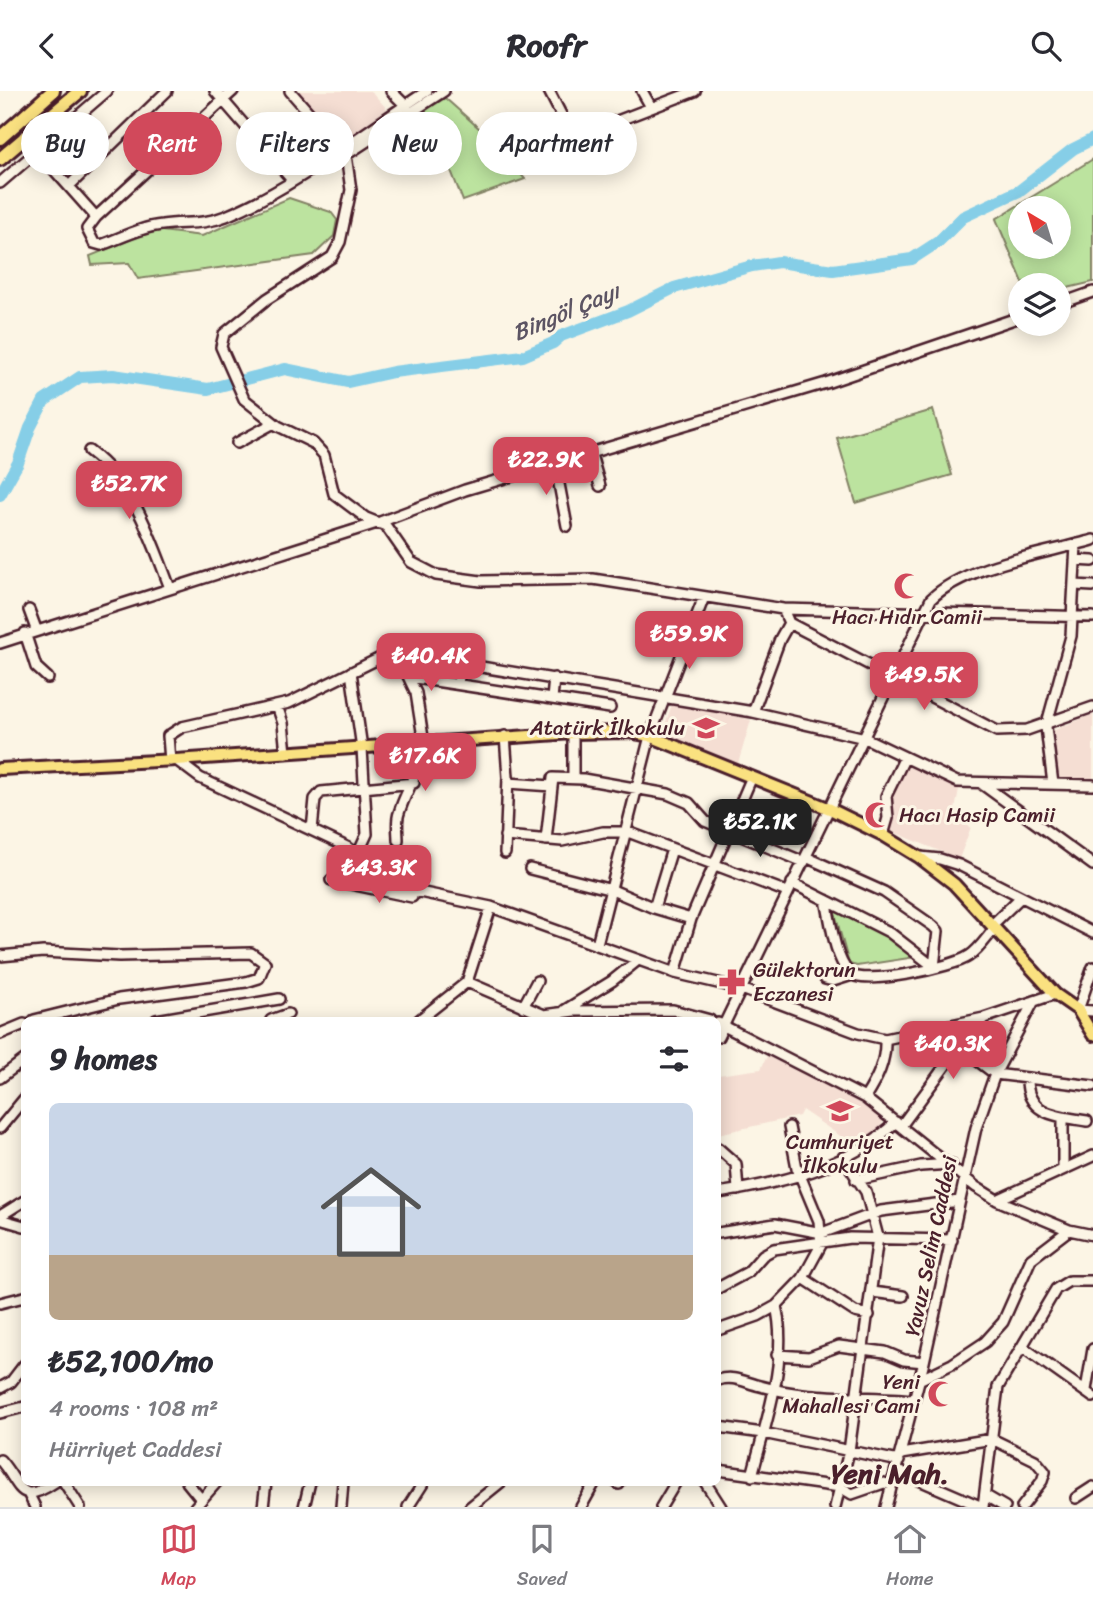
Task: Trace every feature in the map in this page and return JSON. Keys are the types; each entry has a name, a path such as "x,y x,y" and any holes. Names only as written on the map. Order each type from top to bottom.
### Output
{"highway":[{"path":"0,138 53,91"},
{"path":"54,112 80,91"},
{"path":"0,159 21,139"}],"main road":[{"path":"0,769 286,753 505,736 628,732 650,736 830,809 883,835 919,857 954,884 1055,993 1078,1010 1093,1035"}],"street":[{"path":"83,112 107,91"},
{"path":"69,186 167,91"},
{"path":"215,91 292,180"},
{"path":"233,91 96,217 87,229 94,243 101,245 143,229 163,225 199,225 217,219 301,175"},
{"path":"290,91 309,112"},
{"path":"391,91 405,106 414,111"},
{"path":"354,143 427,91"},
{"path":"354,145 444,91"},
{"path":"549,91 573,138 695,91"},
{"path":"642,91 651,107"},
{"path":"0,184 21,166"},
{"path":"59,175 96,217"},
{"path":"351,175 351,190 340,242 332,257 267,299 224,334 221,347 244,399 274,423 313,443 324,455 334,494 366,519 380,522 394,534 411,562 436,575 481,581 593,579 783,609 1093,617"},
{"path":"1071,300 1093,292"},
{"path":"0,643 36,629 380,522 465,490 826,383 1008,321"},
{"path":"237,443 274,423"},
{"path":"89,451 107,465 135,500 170,588"},
{"path":"590,451 600,486"},
{"path":"555,463 567,526"},
{"path":"721,1022 805,860 931,599 940,590 968,575 1093,540"},
{"path":"1053,784 1046,727 1073,617 1076,545"},
{"path":"1075,560 1093,561"},
{"path":"1074,585 1093,586"},
{"path":"597,944 628,832 636,787 650,736 704,597"},
{"path":"783,609 789,623 997,731 1027,730 1093,707"},
{"path":"29,610 36,629"},
{"path":"753,712 780,639 789,623"},
{"path":"26,633 36,667 47,678"},
{"path":"397,653 419,707 421,744 414,783 398,814 398,840"},
{"path":"1055,993 984,1018 885,1039 858,1033 739,988 675,973 491,907 429,896 397,886 358,854 312,829 200,778 173,760 168,736 181,727 277,706 397,653 753,712 865,738 957,782 1093,785"},
{"path":"458,684 461,662"},
{"path":"351,672 362,748 366,841 358,854"},
{"path":"409,677 610,708"},
{"path":"552,699 554,678"},
{"path":"277,706 283,723 286,753"},
{"path":"573,733 573,778"},
{"path":"505,736 508,783 505,853"},
{"path":"883,835 888,818 886,796 905,757"},
{"path":"546,840 554,778 636,787 682,799 696,807 705,821 729,828 884,892 938,931 934,967"},
{"path":"675,973 691,919 751,779"},
{"path":"312,829 317,794 414,783"},
{"path":"508,783 552,786"},
{"path":"982,784 1093,865"},
{"path":"505,836 572,841 603,832 628,832 713,864 826,900 889,932 934,967"},
{"path":"654,908 672,849"},
{"path":"919,857 940,859 959,865 1093,933"},
{"path":"530,869 612,890 654,908 691,919"},
{"path":"331,880 414,898 429,896"},
{"path":"826,900 842,961 852,975 861,979 881,978 934,967 945,968 970,956 1021,897"},
{"path":"423,1017 467,982 491,907"},
{"path":"0,956 43,952 119,956 251,953 265,963 259,978 246,982 119,999 46,1017"},
{"path":"555,1017 612,981 638,960"},
{"path":"1093,967 1078,1010 1093,1011"},
{"path":"825,979 833,981 852,975"},
{"path":"523,1007 537,981"},
{"path":"467,982 523,1007 555,1017 673,1010 699,1017"},
{"path":"174,1017 279,999"},
{"name":"Yavuz Selim Caddesi","path":"886,1507 924,1362 964,1175 995,1074 1034,1001"},
{"path":"280,1017 288,1014"},
{"path":"721,1193 780,1183 843,1157 853,1156 876,1141 899,1124 984,1018"},
{"path":"0,1034 21,1025"},
{"path":"721,1025 865,1098 997,1200 1069,1230 1093,1235"},
{"path":"865,1098 882,1066 885,1039"},
{"path":"959,1047 995,1074 1093,1086"},
{"path":"0,1078 21,1062"},
{"path":"1027,1078 1029,1100 1035,1106 1063,1117 1087,1121"},
{"path":"0,1128 21,1103"},
{"path":"1063,1117 1063,1169"},
{"path":"721,1328 758,1316 776,1306 803,1278 815,1260 821,1238 799,1175 789,1127"},
{"path":"721,1151 736,1164 738,1190"},
{"path":"997,1200 1093,1156"},
{"path":"835,1507 849,1451 878,1237 866,1192 843,1157"},
{"path":"856,1179 921,1166 951,1164"},
{"path":"721,1286 748,1272 766,1252 821,1238 873,1214 919,1204 959,1201"},
{"path":"1,1220 21,1203"},
{"path":"1,1220 21,1225"},
{"path":"721,1233 775,1224 821,1238 952,1240"},
{"path":"919,1380 952,1364 985,1342 1003,1322 1031,1259 1069,1230"},
{"path":"803,1278 855,1312 869,1315"},
{"path":"721,1427 763,1433 899,1462 983,1507 998,1387 1024,1348 1056,1289 1069,1281 1093,1280"},
{"path":"872,1292 903,1296"},
{"path":"0,1303 21,1298"},
{"path":"752,1476 778,1355 781,1325 776,1306"},
{"path":"778,1355 809,1357 839,1346 924,1362"},
{"path":"1024,1348 1089,1394"},
{"path":"1089,1394 1093,1349"},
{"path":"0,1388 10,1382 21,1369"},
{"path":"721,1379 729,1377 830,1397 857,1395 914,1400"},
{"path":"0,1413 21,1408"},
{"path":"899,1462 992,1439 1035,1460 1045,1472 1042,1481 1022,1507"},
{"path":"0,1460 23,1492 29,1495 38,1494 49,1486"},
{"path":"721,1470 840,1487 857,1495 884,1483 891,1485"},
{"path":"67,1486 80,1507"},
{"path":"190,1486 200,1498"},
{"path":"195,1507 213,1486"},
{"path":"263,1507 266,1486"},
{"path":"304,1507 309,1486"},
{"path":"341,1507 343,1486"},
{"path":"408,1507 421,1486"},
{"path":"470,1507 480,1504 497,1486"},
{"path":"581,1507 592,1486"},
{"path":"661,1507 674,1486"},
{"path":"708,1486 721,1507"},
{"path":"1076,1498 1093,1487"},
{"path":"29,1495 34,1507"},
{"path":"986,1496 1005,1507"}],"shaded area":[{"path":"298,91 371,91 387,109 383,112 368,112 368,123 354,133 354,112 315,112"},
{"name":"Atatürk İlkokulu","path":"673,701 751,720 737,767 661,737"},
{"path":"1093,714 1093,781 1060,782 1056,778 1050,732"},
{"path":"907,761 959,789 953,820 971,827 959,859 889,830 893,812 889,797"},
{"path":"767,1056 860,1100 884,1119 877,1133 855,1146 802,1110 799,1116 721,1133 721,1075 761,1069"}],"green space":[{"path":"445,98 461,112 423,112"},
{"path":"462,113 476,125 476,175 522,175 525,179 463,201 453,175 462,175"},
{"path":"1093,159 1093,282 1071,287 1071,273 1019,273 1013,259 1071,259 1071,196 1033,196"},
{"path":"289,198 331,212 337,220 334,236 314,255 138,279 129,263 92,265 90,256 154,230 202,236"},
{"path":"1008,212 1008,247 996,219"},
{"path":"933,410 952,475 856,503 837,438"},
{"path":"834,910 866,922 916,957 857,966 849,964"}],"waterway":[{"name":"Bingöl Çayı","path":"0,495 18,463 30,428 44,401 80,377 113,375 208,389 285,369 348,382 393,372 523,356 553,343 561,336 628,311 674,288 752,266 779,262 833,270 912,259 938,242 963,217 1019,191 1073,149 1093,139"}],"place":[{"name":"Hacı Hıdır Camii","path":"907,586"},
{"name":"Atatürk İlkokulu","path":"706,728"},
{"name":"Hacı Hasip Camii","path":"878,815"},
{"name":"Gülektorun Eczanesi","path":"732,982"},
{"name":"Cumhuriyet İlkokulu","path":"840,1111"},
{"name":"Yeni Mahallesi Cami","path":"941,1394"}],"district":[{"name":"Yeni Mah.","path":"890,1473"}]}
